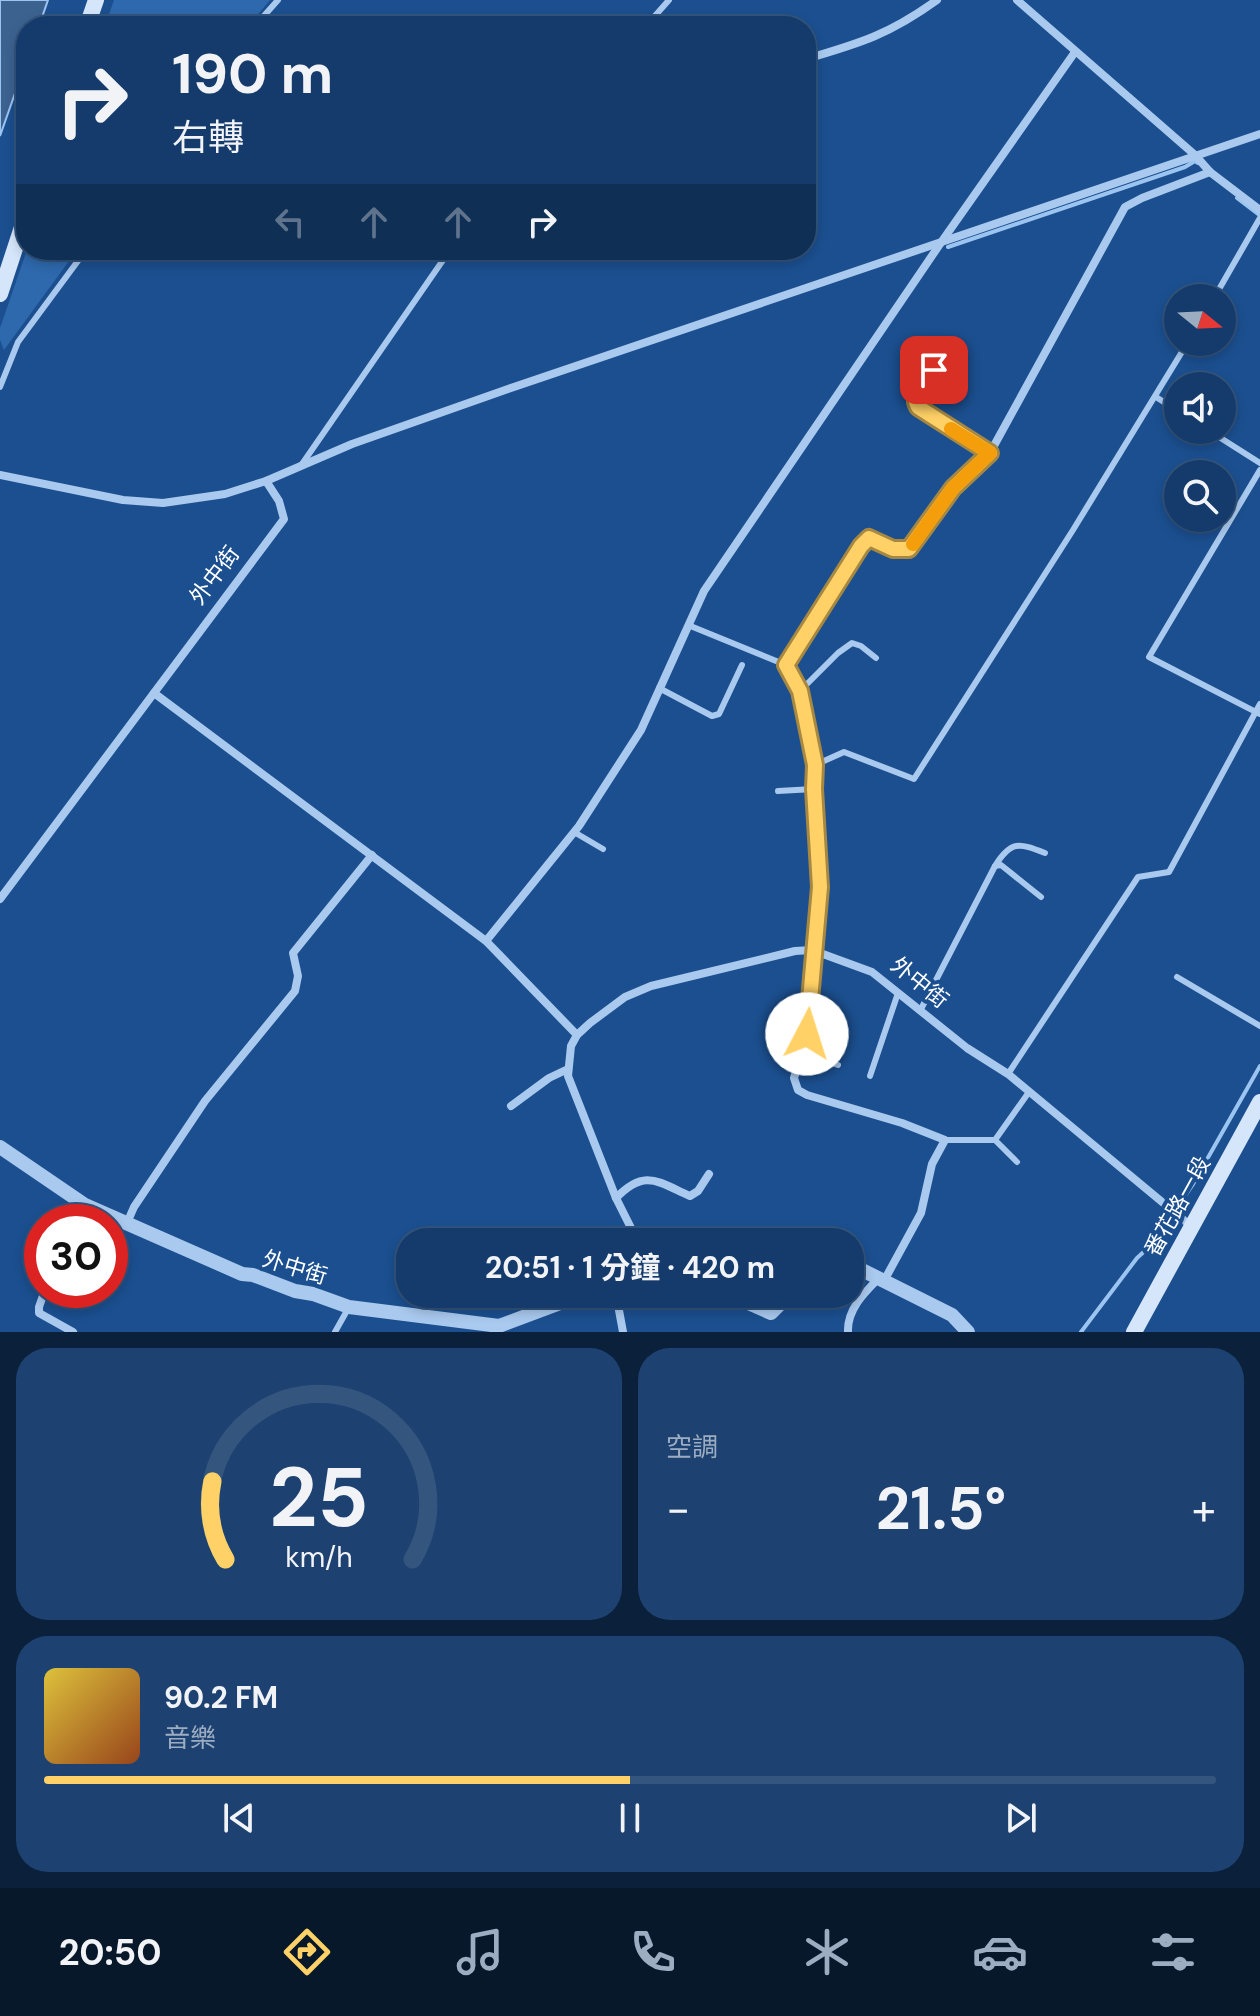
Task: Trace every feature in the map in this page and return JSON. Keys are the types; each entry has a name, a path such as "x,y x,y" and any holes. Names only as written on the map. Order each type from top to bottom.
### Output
{"main road":[{"path":"0,294 16,245"},
{"name":"番花路一段","path":"1134,1332 1260,1102"}],"street":[{"path":"816,56 892,30 937,0"},
{"path":"1017,0 1195,155 1210,172 1260,210"},
{"path":"486,941 574,832 641,730 704,591 1075,52"},
{"path":"0,475 94,495 163,503 225,494 266,481 352,444 508,389 1260,134"},
{"path":"848,1332 853,1309 865,1291 882,1278 921,1213 932,1164 945,1140 798,1090 794,1078 807,1034 812,950 820,887 815,765 800,691 786,665 861,546 869,538 893,549 909,549 953,488 990,453 1125,207 1210,172"},
{"path":"934,370 916,402 918,407 990,453"},
{"name":"外中街","path":"0,899 284,519 279,501 266,481"},
{"path":"154,693 486,941 577,1035 571,1046 568,1076 631,1228"},
{"path":"128,1221 205,1101 295,991 298,976 293,953 372,855"},
{"name":"外中街","path":"577,1035 625,997 651,986 795,951 812,950 872,972 967,1048 1008,1074 1191,1226"},
{"path":"511,1106 549,1078 568,1069"},
{"name":"外中街","path":"0,1147 85,1204"},
{"path":"616,1198 626,1187 643,1179 655,1179 690,1196 698,1191 709,1174"},
{"name":"外中街","path":"128,1223 242,1274 349,1307 499,1326 547,1308"},
{"path":"864,1270 952,1315 968,1332"},
{"path":"39,1308 39,1313 73,1332"},
{"path":"619,1308 623,1332"}],"lane":[{"path":"264,16 278,0"},
{"path":"655,16 669,0"},
{"path":"1222,284 1260,218"},
{"path":"0,387 18,342 79,260"},
{"path":"300,467 443,260"},
{"path":"815,765 844,752 914,779 1180,356"},
{"path":"1156,397 1164,402"},
{"path":"1230,444 1260,463"},
{"path":"1258,713 1149,657 1260,470"},
{"path":"688,625 786,665"},
{"path":"800,691 852,643 876,658"},
{"path":"659,688 712,716 719,714 742,665"},
{"path":"1008,1074 1138,877 1169,872 1258,713 1260,704"},
{"path":"778,791 814,789"},
{"path":"574,832 603,849"},
{"path":"920,1011 1002,854 1014,845 1025,845 1045,853"},
{"path":"995,866 1001,865 1041,897"},
{"path":"1177,977 1260,1026"},
{"path":"870,1076 898,993"},
{"path":"801,1052 838,1065"},
{"path":"995,1140 1029,1092"},
{"path":"945,1140 995,1140 1017,1162"},
{"path":"335,1332 349,1307"}],"shaded area":[{"path":"0,0 48,0 42,16 16,16 16,90 0,136"},
{"path":"114,0 270,0 256,16 108,16"},
{"path":"24,260 70,260 4,350 0,328"}],"waterway":[{"path":"948,247 1195,161 1198,163"},
{"path":"1237,198 1258,214"},
{"path":"1180,1203 1260,1066"},
{"path":"1149,1247 1168,1220"},
{"path":"1081,1332 1137,1258 1149,1247 1161,1250"}],"slow traffic":[{"path":"913,544 953,488 990,453 951,429"}],"route":[{"path":"807,1034 812,950 820,887 815,765 800,691 786,665 861,546 869,538 893,549 909,549 953,488 990,453 918,407 916,402 934,370"}]}
